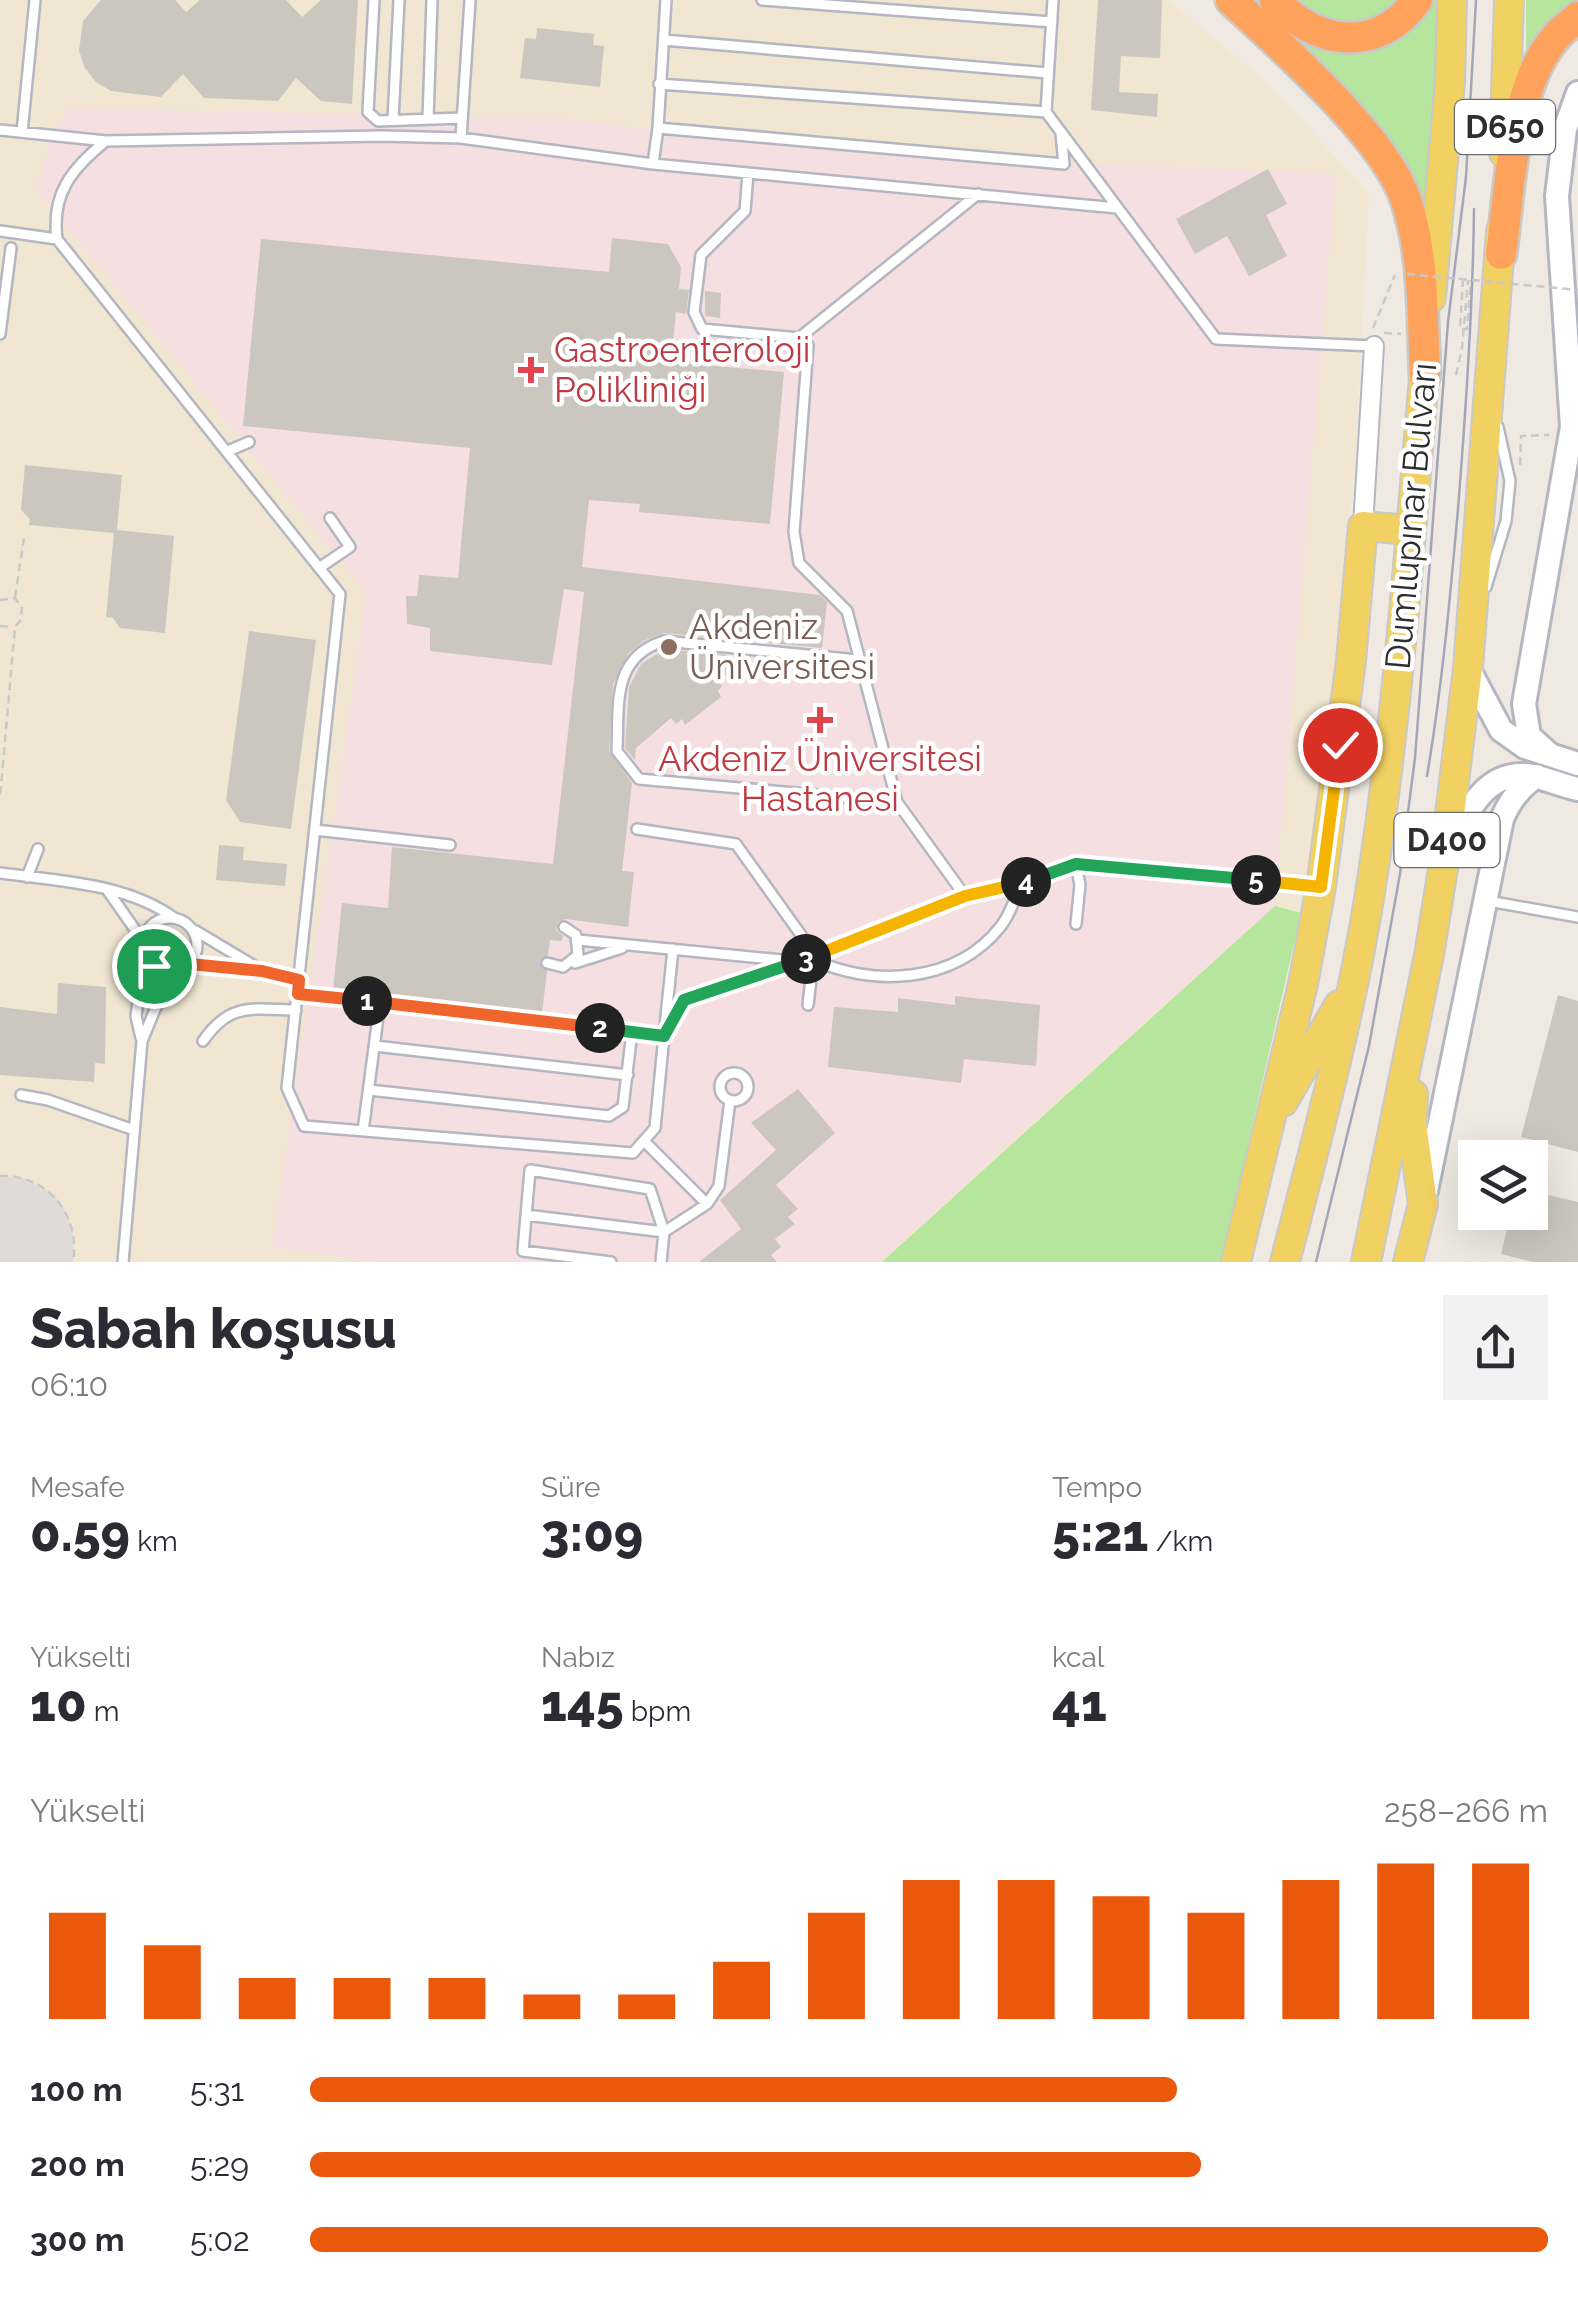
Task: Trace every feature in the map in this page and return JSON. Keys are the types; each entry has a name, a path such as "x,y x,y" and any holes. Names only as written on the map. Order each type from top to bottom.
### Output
{"highway":[{"path":"1232,0 1371,141 1405,196 1420,270 1425,375"},
{"path":"1275,0 1308,30 1354,37 1376,34 1397,23 1417,0"},
{"name":"D400","path":"1501,254 1519,127 1532,76 1554,38 1578,17"}],"main road":[{"name":"Dumlupınar Bulvarı","path":"1285,1262 1326,1104 1369,899 1425,375 1450,82 1452,0"},
{"name":"Dumlupınar Bulvarı","path":"1366,1262 1444,863 1469,655 1501,254 1509,0"},
{"path":"1549,754 1529,736 1524,704 1574,430 1557,196 1565,129 1578,93"},
{"path":"1236,1262 1303,984 1321,887 1351,661 1363,526 1410,530"},
{"path":"1469,655 1497,723 1512,740 1578,764"},
{"path":"1497,723 1524,704"},
{"path":"1444,863 1469,808 1484,790 1514,774 1536,776 1578,789"},
{"path":"1408,1262 1502,819 1520,788 1536,776"},
{"path":"1268,1128 1353,982"},
{"path":"1413,1037 1412,1124 1423,1204"}],"street":[{"path":"1363,526 1374,346"}],"lane":[{"path":"22,132 35,0"},
{"path":"374,0 368,112 378,121 462,118"},
{"path":"393,120 399,0"},
{"path":"428,119 432,0"},
{"path":"461,138 470,0"},
{"path":"654,164 666,0"},
{"path":"762,0 1052,22"},
{"path":"1053,0 1046,112 1216,338 1374,346"},
{"path":"664,40 1048,74"},
{"path":"659,84 1046,112"},
{"path":"658,128 682,127 1064,164 1061,133"},
{"path":"0,130 106,141 461,138 654,164 1117,208"},
{"path":"106,141 67,178 58,198 57,240 340,594 286,1088 304,1126 633,1153 655,1128 673,949"},
{"path":"748,173 746,211 701,255 694,312 702,329 798,338 808,345 794,532 800,563 848,611 896,802 965,896"},
{"path":"798,338 978,194"},
{"path":"0,231 57,240"},
{"path":"0,334 11,248"},
{"path":"228,451 250,442"},
{"path":"320,568 350,547 330,518"},
{"path":"858,660 664,641 654,644 627,666 620,680 616,750 639,778 896,802"},
{"path":"637,829 736,844 810,959 808,1005"},
{"path":"315,830 450,845"},
{"path":"27,877 38,849"},
{"path":"664,1036 684,1000 810,959 965,896 1021,884 1076,864 1321,887"},
{"path":"1076,864 1080,885 1076,924"},
{"path":"0,873 106,888 160,908 262,971"},
{"path":"578,940 810,959 834,970 890,978 944,969 970,956 1002,925 1021,884"},
{"path":"106,888 154,966 170,972 190,964 262,971 299,980"},
{"path":"1485,900 1578,918"},
{"path":"142,1041 136,1016 144,947 150,926 174,918"},
{"path":"564,927 572,930 578,940 578,955 569,964"},
{"path":"190,964 198,943 193,928"},
{"path":"548,964 569,964 629,945"},
{"path":"123,1262 142,1041 156,1007 178,971"},
{"path":"298,994 664,1036"},
{"path":"363,1130 380,1002"},
{"path":"203,1041 230,1012 296,1010"},
{"path":"369,1090 609,1116 623,1107 632,1032"},
{"path":"374,1046 628,1075"},
{"path":"20,1095 48,1100 134,1130"},
{"path":"526,1215 664,1232 707,1204 719,1186 730,1100"},
{"path":"644,1141 707,1204"},
{"path":"612,1262 523,1251 530,1170 650,1189 664,1232 662,1262"}],"path":[{"path":"1408,334 1371,332 1395,275 1578,290"},
{"path":"1464,329 1460,329 1467,282"},
{"path":"1464,329 1468,329 1467,282"},
{"path":"1456,375 1464,329"},
{"path":"1520,473 1522,436 1574,430"},
{"path":"0,798 14,627 20,621 22,608 15,598 24,538"},
{"path":"0,600 15,598"},
{"path":"0,626 14,627"},
{"path":"0,1176 24,1178 40,1185 63,1206 73,1228 73,1262"}],"shaded area":[{"name":"Akdeniz Üniversitesi Hastanesi","path":"0,0 1168,0 1265,81 1369,193 1356,445 1320,850 1301,913 1221,1262 0,1262"},
{"name":"Akdeniz Üniversitesi Hastanesi","path":"69,108 565,119 860,153 1336,174 1275,906 880,1262 379,1262 272,1247 367,593 36,189 54,134"},
{"path":"0,1176 24,1178 53,1194 73,1228 73,1262 0,1262"}],"green space":[{"path":"1251,0 1261,0 1316,43 1431,0 1441,0 1426,224"},
{"path":"1294,0 1410,0 1361,23 1339,24 1324,20"},
{"path":"1526,0 1578,0 1578,5 1526,65"},
{"path":"1275,906 1301,913 1221,1262 882,1262"}],"building":[{"path":"101,0 175,0 186,12 200,0 286,0 302,17 321,0 358,0 352,104 321,101 296,78 278,101 204,98 183,74 161,97 111,91 96,82 79,51 83,21"},
{"path":"1098,0 1162,0 1160,58 1121,56 1119,92 1158,94 1157,117 1091,110"},
{"path":"537,28 594,34 593,45 604,46 600,87 520,78 525,38 536,39"},
{"path":"1268,169 1287,204 1266,215 1287,256 1249,276 1227,236 1195,254 1176,219"},
{"path":"612,238 668,244 681,267 679,289 689,290 686,314 676,312 671,362 784,372 770,524 639,512 640,504 589,500 582,567 820,595 827,602 822,648 664,633 643,641 628,654 613,684 609,751 632,783 622,871 634,872 628,927 565,919 558,922 556,930 563,936 562,941 550,940 548,955 539,962 547,971 542,1013 333,990 342,903 388,908 392,847 553,864 584,592 564,589 552,665 430,651 430,628 407,624 406,596 417,596 419,575 458,578 470,448 243,426 261,239 609,272"},
{"path":"705,291 721,293 720,318 705,316"},
{"path":"25,465 122,475 117,530 174,536 165,633 120,628 113,618 106,617 114,533 29,525 30,519 21,510"},
{"path":"249,631 316,640 291,829 240,822 226,800"},
{"path":"665,649 728,655 727,674 717,681 722,686 718,691 721,697 685,725 682,719 676,724 671,718 636,748 635,760 625,748 629,687 641,664"},
{"path":"219,845 244,847 243,860 287,864 285,886 216,880"},
{"path":"58,983 106,987 105,1064 95,1063 94,1082 0,1075 0,1007 57,1014"},
{"path":"1558,995 1578,1001 1578,1152 1548,1144 1548,1140 1521,1137"},
{"path":"955,996 1040,1005 1036,1066 964,1059 961,1083 828,1067 834,1007 898,1012 898,998 955,1005"},
{"path":"798,1089 835,1133 776,1185 798,1209 788,1217 795,1224 775,1239 781,1247 771,1255 777,1262 699,1262 741,1229 720,1200 776,1150 751,1123"},
{"path":"1548,1195 1578,1202 1578,1262 1533,1262 1501,1254 1507,1230 1548,1230"}],"tram line":[{"path":"1316,1262 1369,1046 1400,874 1415,758 1448,322 1466,177 1476,0"},
{"path":"1427,776 1458,509 1474,209"}],"place":[{"name":"Gastroenteroloji Polikliniği","path":"531,370"},
{"name":"Akdeniz Üniversitesi","path":"669,647"},
{"name":"Akdeniz Üniversitesi Hastanesi","path":"820,720"}],"route":[{"path":"154,966 170,972 190,964 262,971 299,980 298,994 664,1036 684,1000 816,956 965,896 1021,884 1076,864 1321,887 1340,745"}]}
